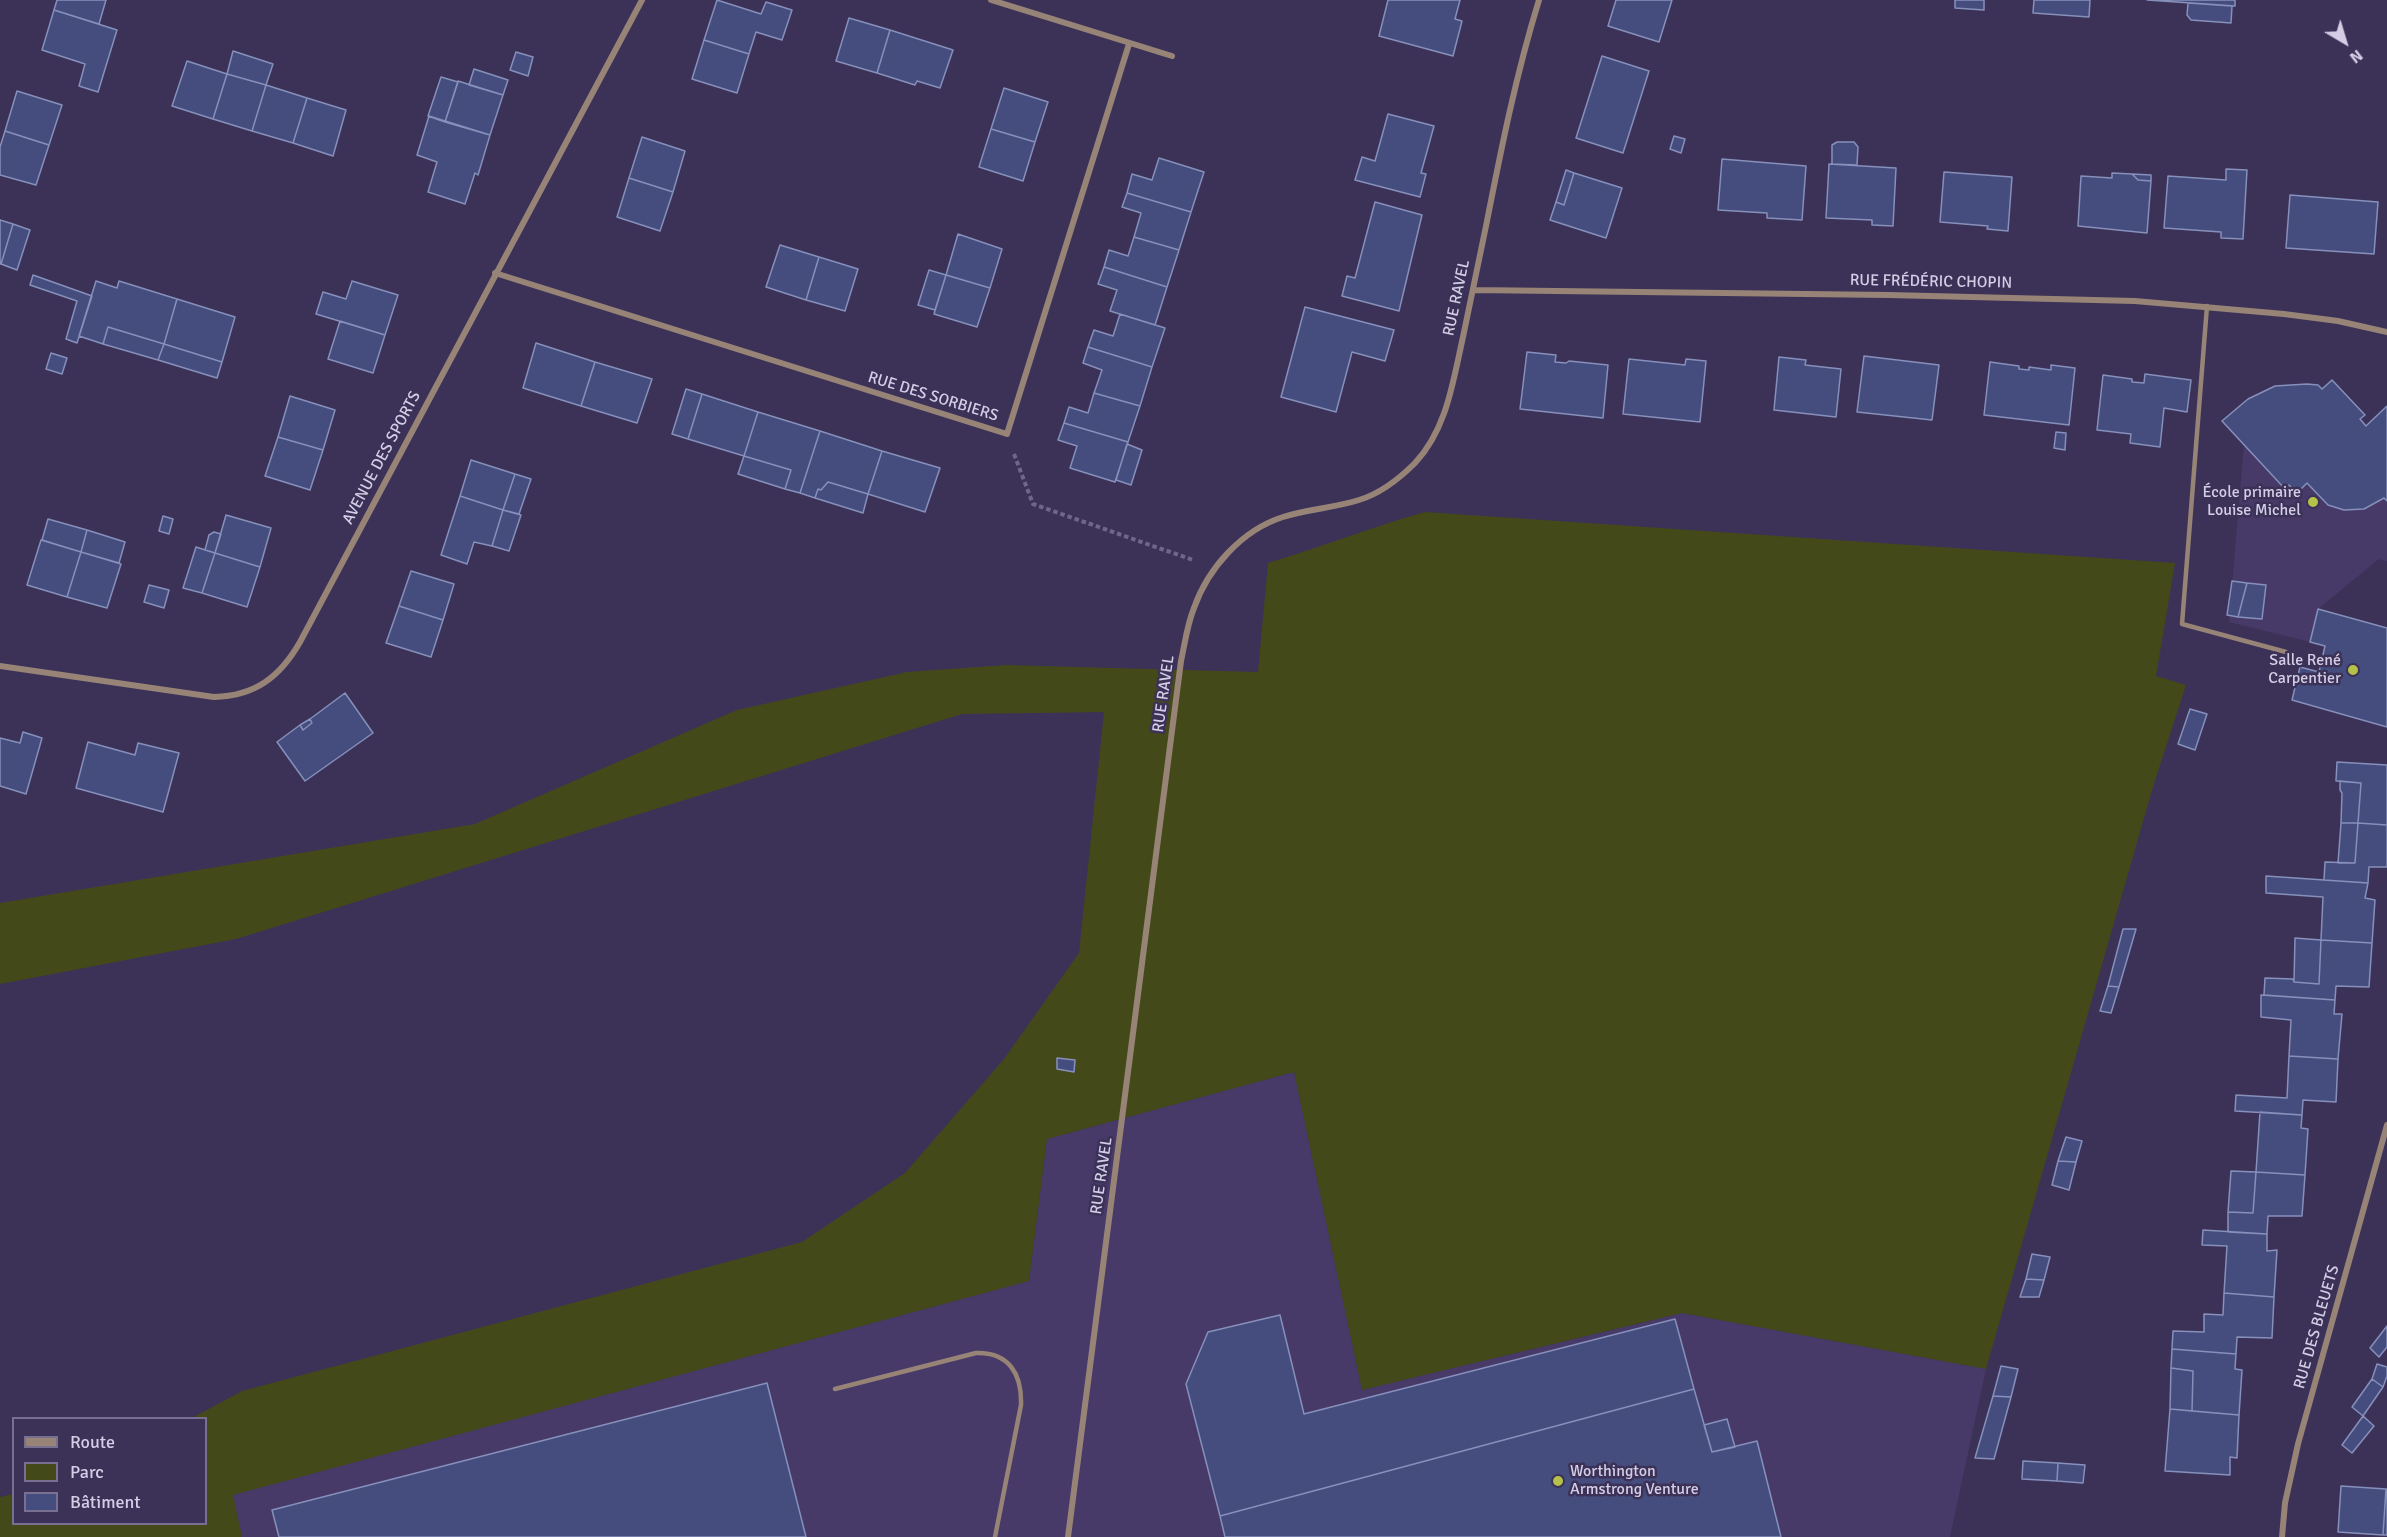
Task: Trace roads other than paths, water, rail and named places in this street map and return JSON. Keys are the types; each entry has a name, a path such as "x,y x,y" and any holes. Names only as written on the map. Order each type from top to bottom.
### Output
{"street":[{"name":"AVENUE DES SPORTS","path":"0,666 214,697 232,697 250,691 267,682 281,670 300,642 642,0"},
{"path":"991,0 1172,56"},
{"name":"RUE RAVEL","path":"1068,1537 1182,661 1193,610 1202,589 1228,552 1263,525 1284,516 1359,500 1381,490 1415,462 1437,431 1446,407 1473,290 1512,98 1539,0"},
{"name":"RUE DES SORBIERS","path":"495,273 1007,434 1129,44"},
{"name":"RUE FRÉDÉRIC CHOPIN","path":"1473,290 2055,298 2207,306 2337,321 2387,332"},
{"name":"RUE DES BLEUETS","path":"2282,1537 2285,1503 2298,1444 2387,1125"}],"lane":[{"path":"2207,306 2182,624 2286,652"},
{"path":"835,1389 976,1353 989,1353 1002,1358 1019,1378 1022,1405 995,1537"}],"place":[{"name":"École primaire Louise Michel","path":"2313,502"},
{"name":"Salle René Carpentier","path":"2353,670"},
{"name":"Worthington Armstrong Venture","path":"1558,1481"}]}
